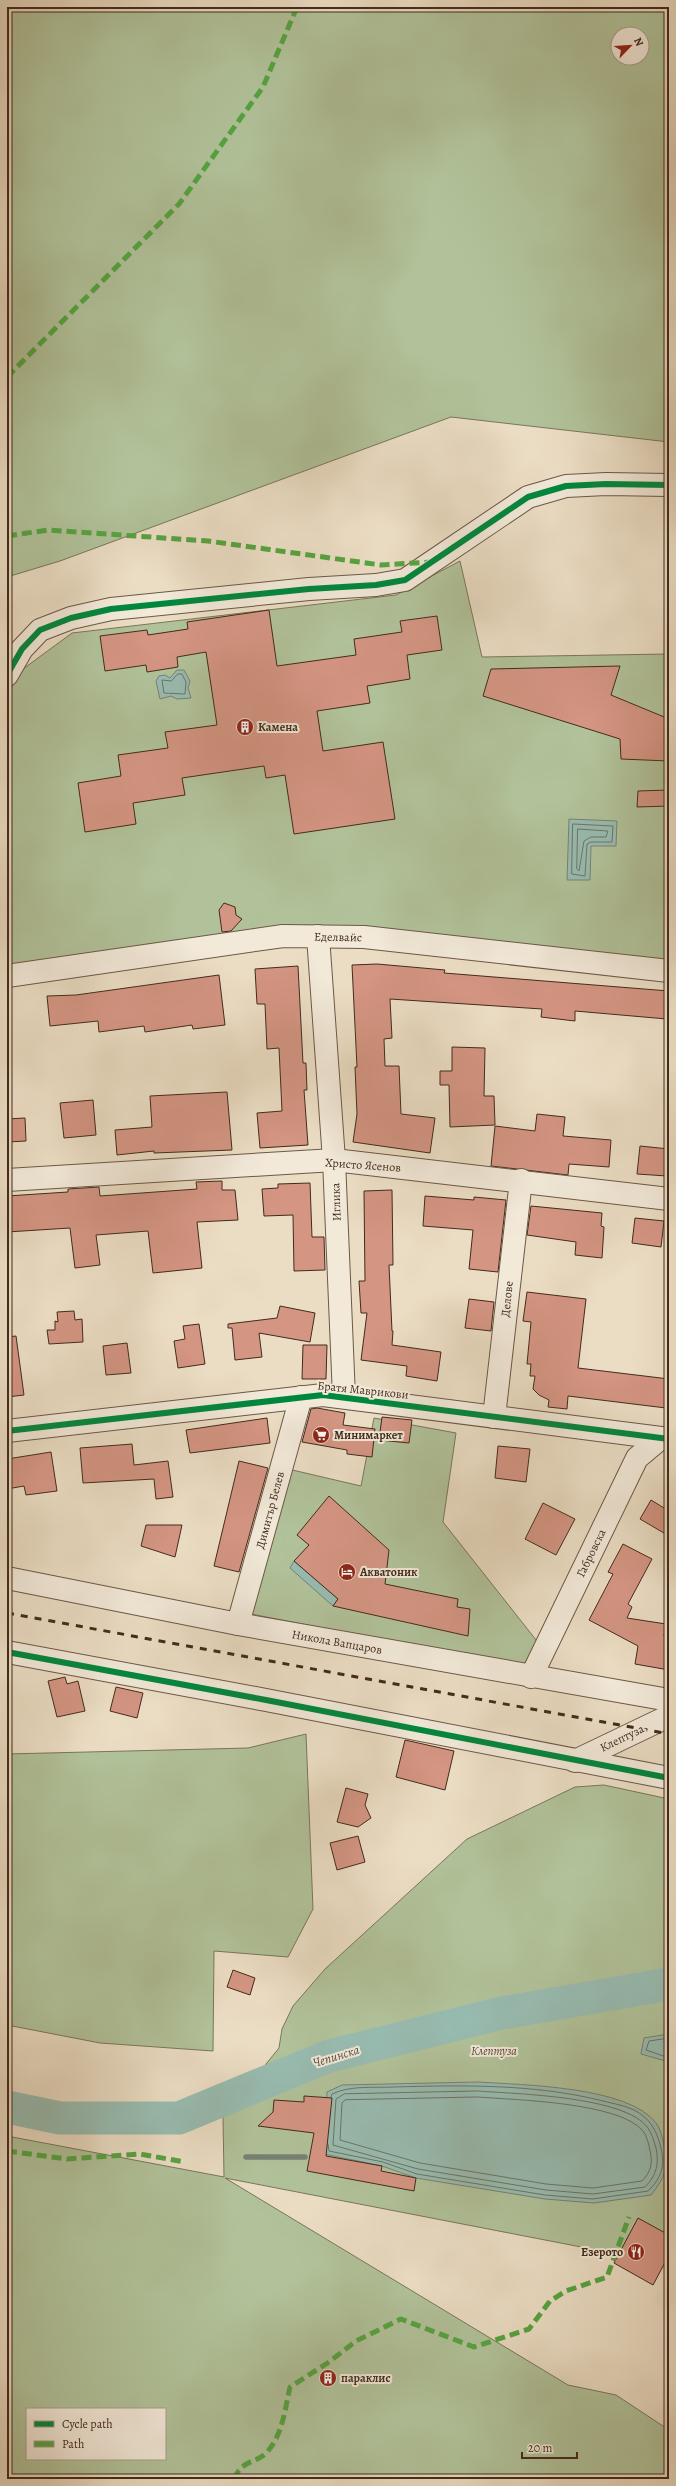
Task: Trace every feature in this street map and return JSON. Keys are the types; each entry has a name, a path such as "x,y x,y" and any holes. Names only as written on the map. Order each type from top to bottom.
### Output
{"street":[{"path":"7,675 22,648 40,630 71,618 111,609 309,589 376,585 405,580 528,497 566,486 606,484 669,486"},
{"name":"Еделвайс","path":"7,976 283,936 364,937 669,971"},
{"name":"Иглика","path":"318,936 334,1160 344,1397"},
{"name":"Христо Ясенов","path":"7,1180 334,1160 521,1180 669,1199"},
{"name":"Делове","path":"494,1417 521,1180"},
{"name":"Братя Маврикови","path":"7,1431 301,1397 344,1397 665,1438"},
{"name":"Димитър Белев","path":"238,1624 301,1397"},
{"name":"Габровска","path":"531,1677 637,1458 665,1438"},
{"name":"Никола Вапцаров","path":"7,1578 238,1624 531,1677 669,1700"},
{"path":"7,1652 266,1700 669,1778"},
{"name":"Клептуза","path":"575,1761 669,1716"}],"green space":[{"path":"7,7 669,7 669,442 451,417 60,561 7,577"},
{"path":"460,561 482,657 669,654 669,966 381,933 7,971 7,698 19,672 72,633 396,595"},
{"path":"374,1418 456,1433 443,1522 540,1645 523,1667 251,1614 288,1469 361,1486"},
{"path":"306,1734 313,1909 288,1957 214,1951 213,2051 100,2043 7,2025 7,1754 248,1748"},
{"path":"604,1785 669,1799 669,2264 225,2178 568,2385 616,2395 669,2430 669,2479 7,2479 7,2136 224,2177 223,2117 279,2048 282,2029 293,2006 325,1969 467,1839 575,1787"}],"water":[{"path":"177,670 184,670 190,681 188,688 191,698 177,699 171,696 160,699 156,681 159,676 165,675 170,678"},
{"path":"569,819 617,821 616,846 591,846 590,880 567,880"},
{"path":"294,1561 338,1599 333,1606 290,1568"},
{"path":"669,2034 669,2062 641,2054 644,2038"},
{"name":"Клептуза","path":"478,2082 520,2084 573,2090 623,2101 642,2111 656,2123 662,2137 666,2166 660,2183 651,2195 594,2203 545,2199 416,2178 382,2166 324,2154 327,2092 342,2085"}],"building":[{"name":"Камена","path":"269,610 277,666 356,655 354,639 402,632 400,621 437,616 442,650 407,655 410,679 367,686 370,703 317,711 323,751 383,742 395,819 294,834 285,775 266,778 264,766 182,778 185,795 133,803 136,824 85,832 78,783 121,776 118,755 168,748 165,732 217,725 206,652 177,657 178,667 147,672 146,665 105,671 100,636 147,630 148,635 188,629 187,622"},
{"path":"620,666 611,695 669,719 669,761 621,759 620,739 483,696 491,669"},
{"path":"669,790 669,806 637,807 638,791"},
{"path":"224,903 235,907 236,915 242,919 231,931 222,932 219,910"},
{"path":"377,964 445,970 444,973 669,991 667,1019 575,1011 575,1021 541,1017 542,1009 390,999 392,1038 384,1039 385,1066 399,1066 401,1114 435,1118 430,1153 353,1142 357,1114 355,1067 357,1067 352,965"},
{"path":"298,966 303,1063 306,1063 307,1090 304,1090 308,1145 260,1148 257,1113 282,1111 279,1048 267,1049 265,1004 257,1004 255,969"},
{"path":"219,975 225,1025 193,1029 192,1025 145,1032 144,1026 99,1032 98,1021 50,1026 47,996 76,995"},
{"path":"452,1047 485,1048 484,1096 494,1096 495,1125 450,1127 449,1085 440,1085 440,1071 452,1071"},
{"path":"227,1092 232,1150 154,1153 154,1151 117,1155 115,1130 152,1127 150,1096"},
{"path":"93,1100 96,1135 64,1138 60,1103"},
{"path":"537,1114 565,1117 563,1136 611,1140 609,1167 569,1164 568,1175 491,1166 495,1126 535,1131"},
{"path":"25,1118 26,1141 7,1142 7,1119"},
{"path":"640,1146 669,1149 667,1176 637,1174"},
{"path":"222,1181 222,1190 235,1190 238,1220 197,1222 202,1268 153,1273 148,1231 96,1235 100,1265 75,1268 70,1228 7,1232 7,1196 68,1192 68,1189 99,1187 100,1196 197,1189 196,1182"},
{"path":"310,1183 312,1237 324,1237 325,1270 294,1271 293,1215 264,1216 262,1189 278,1188 278,1184"},
{"path":"392,1190 393,1265 389,1265 393,1331 392,1345 441,1352 437,1381 406,1376 407,1366 361,1360 367,1313 361,1313 359,1281 365,1281 364,1191"},
{"path":"425,1196 474,1200 474,1197 506,1200 498,1272 469,1269 473,1230 423,1226"},
{"path":"531,1206 602,1213 601,1226 604,1227 602,1258 575,1255 576,1242 527,1235"},
{"path":"635,1218 664,1221 661,1247 632,1243"},
{"path":"527,1292 586,1299 578,1368 669,1379 666,1408 568,1396 567,1409 548,1407 549,1400 539,1395 533,1389 535,1376 530,1376 531,1364 527,1364 531,1322 523,1321"},
{"path":"469,1299 494,1302 491,1331 465,1328"},
{"path":"280,1306 315,1313 310,1342 259,1333 262,1357 235,1360 232,1328 228,1328 228,1324 277,1318"},
{"path":"74,1311 75,1320 82,1319 83,1342 49,1344 47,1330 55,1330 55,1321 58,1322 57,1312"},
{"path":"199,1324 205,1364 178,1368 174,1341 185,1339 183,1326"},
{"path":"16,1336 24,1395 7,1397 7,1337"},
{"path":"127,1343 131,1373 106,1375 103,1346"},
{"path":"303,1345 327,1345 326,1379 302,1379"},
{"path":"317,1408 345,1413 343,1425 375,1429 372,1457 347,1454 347,1450 302,1442 311,1409"},
{"path":"382,1417 412,1420 409,1443 379,1440"},
{"path":"267,1418 270,1443 190,1453 186,1430"},
{"path":"132,1444 134,1465 168,1461 173,1497 156,1499 154,1479 83,1483 80,1448"},
{"path":"498,1446 530,1449 526,1482 495,1478"},
{"path":"51,1452 57,1491 26,1495 24,1486 7,1489 7,1459"},
{"path":"239,1461 268,1468 239,1572 214,1566"},
{"name":"Акватоник","path":"329,1496 389,1550 385,1584 458,1599 457,1607 470,1609 468,1636 333,1606 338,1599 294,1561 309,1545 297,1535"},
{"path":"651,1500 669,1511 669,1536 640,1519"},
{"path":"543,1503 575,1519 556,1555 525,1539"},
{"path":"146,1525 182,1525 175,1557 141,1546"},
{"path":"623,1544 652,1559 628,1604 632,1607 627,1618 666,1624 664,1636 669,1637 669,1670 635,1664 638,1646 589,1620 613,1574 608,1572"},
{"path":"65,1677 67,1684 78,1681 85,1711 57,1717 48,1681"},
{"path":"116,1687 143,1693 137,1718 110,1711"},
{"path":"405,1740 454,1751 445,1790 396,1777"},
{"path":"346,1788 368,1794 365,1805 371,1818 358,1827 337,1822"},
{"path":"358,1836 365,1862 337,1870 330,1843"},
{"path":"233,1970 255,1978 250,1995 227,1987"},
{"path":"304,2096 332,2098 326,2156 382,2166 381,2171 416,2178 414,2191 307,2171 314,2133 258,2126 273,2112 274,2100 304,2102"},
{"path":"638,2218 669,2235 669,2255 653,2285 614,2263"}],"waterway":[{"name":"Чепинска","path":"7,2107 60,2118 179,2118 329,2056 502,2013 669,1984"},
{"path":"246,2157 305,2157"}],"railway":[{"path":"7,1613 669,1734"}],"marked path":[{"path":"7,377 179,204 263,87 297,7"},
{"path":"7,536 48,530 208,541 381,565 431,562"},
{"path":"7,2151 67,2159 140,2154 185,2162"},
{"path":"234,2479 238,2472 246,2464 264,2455 273,2444 283,2420 290,2387 329,2362 356,2341 401,2319 474,2347 529,2329 550,2301 566,2291 607,2277 629,2217"}],"cycle path":[{"path":"7,675 22,649 40,630 71,618 111,609 309,589 376,585 405,580 528,497 566,486 606,484 669,485"},
{"path":"7,1431 323,1395 669,1439"},
{"path":"7,1652 266,1700 669,1778"}],"place":[{"name":"Камена","path":"245,727"},
{"name":"Минимаркет","path":"321,1435"},
{"name":"Акватоник","path":"347,1572"},
{"name":"Езерото","path":"636,2252"},
{"name":"параклис","path":"328,2378"}]}
